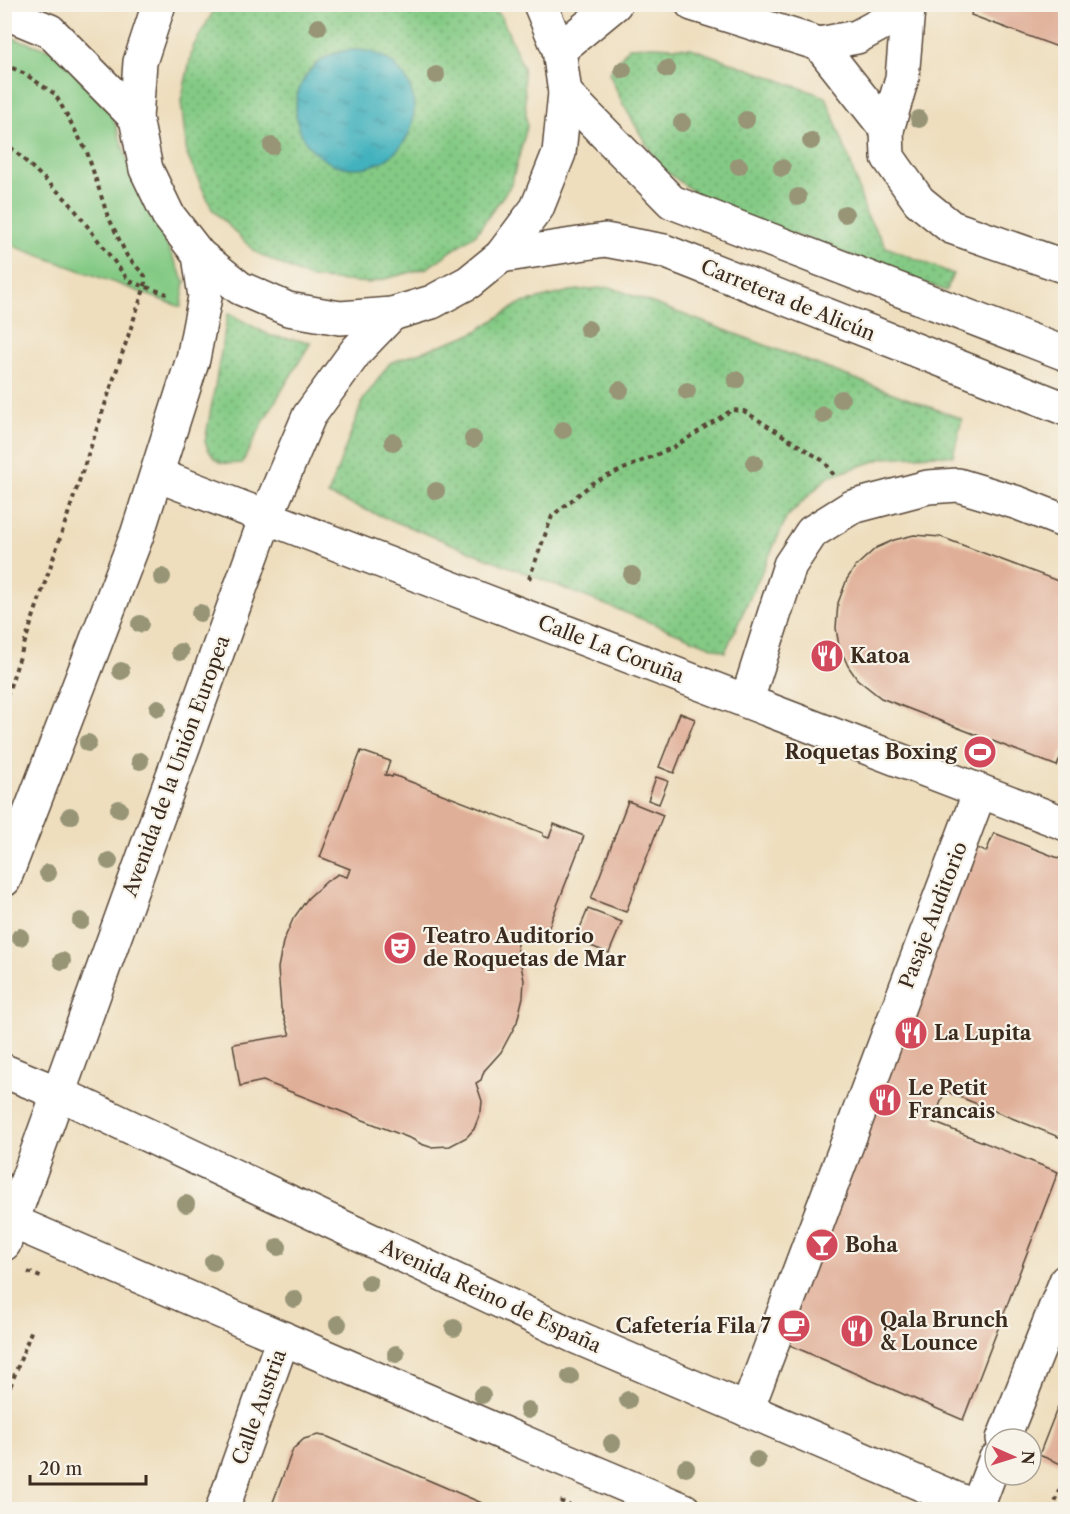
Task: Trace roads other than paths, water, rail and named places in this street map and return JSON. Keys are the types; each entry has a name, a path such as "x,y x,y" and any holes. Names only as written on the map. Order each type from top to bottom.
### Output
{"street":[{"path":"159,4 140,62 136,118 146,169 168,215 199,255 240,288 288,309 340,318 392,314 432,302 469,282 501,256 537,208 559,153 565,93 559,50 540,4"},
{"path":"559,50 615,4"},
{"path":"692,4 819,44 857,37 908,9 902,78 887,130 888,157 919,201 951,227 1065,267"},
{"path":"4,12 50,31 136,118"},
{"path":"819,44 887,130"},
{"path":"565,93 672,202 1065,354"},
{"name":"Carretera de Alicún","path":"501,256 605,240 664,251 1065,409"},
{"path":"4,880 137,535 157,475 193,359 204,297 199,255"},
{"name":"Avenida de la Unión Europea","path":"7,1228 266,517 309,416 357,350 392,314"},
{"name":"Calle La Coruña","path":"157,475 1065,824"},
{"path":"747,700 790,565 812,532 852,507 928,487 958,485 1018,503 1065,522"},
{"name":"Pasaje Auditorio","path":"747,1410 980,791"},
{"name":"Avenida Reino de España","path":"4,1071 58,1093 574,1336 978,1509"},
{"path":"7,1228 283,1338 684,1509"},
{"path":"1008,1427 1065,1281"},
{"name":"Calle Austria","path":"222,1509 283,1338"},
{"path":"978,1509 986,1487"}],"water":[{"path":"355,50 366,51 388,60 404,76 413,98 413,120 404,142 388,158 366,167 355,168 344,167 322,158 306,142 297,120 296,109 297,98 306,76 322,60 344,51"}],"place":[{"name":"Katoa","path":"827,656"},
{"name":"Roquetas Boxing","path":"980,752"},
{"name":"Teatro Auditorio de Roquetas de Mar","path":"400,948"},
{"name":"La Lupita","path":"911,1033"},
{"name":"Le Petit Francais","path":"885,1100"},
{"name":"Boha","path":"822,1245"},
{"name":"Cafetería Fila 7","path":"794,1326"},
{"name":"Qala Brunch & Lounce","path":"857,1331"}]}
